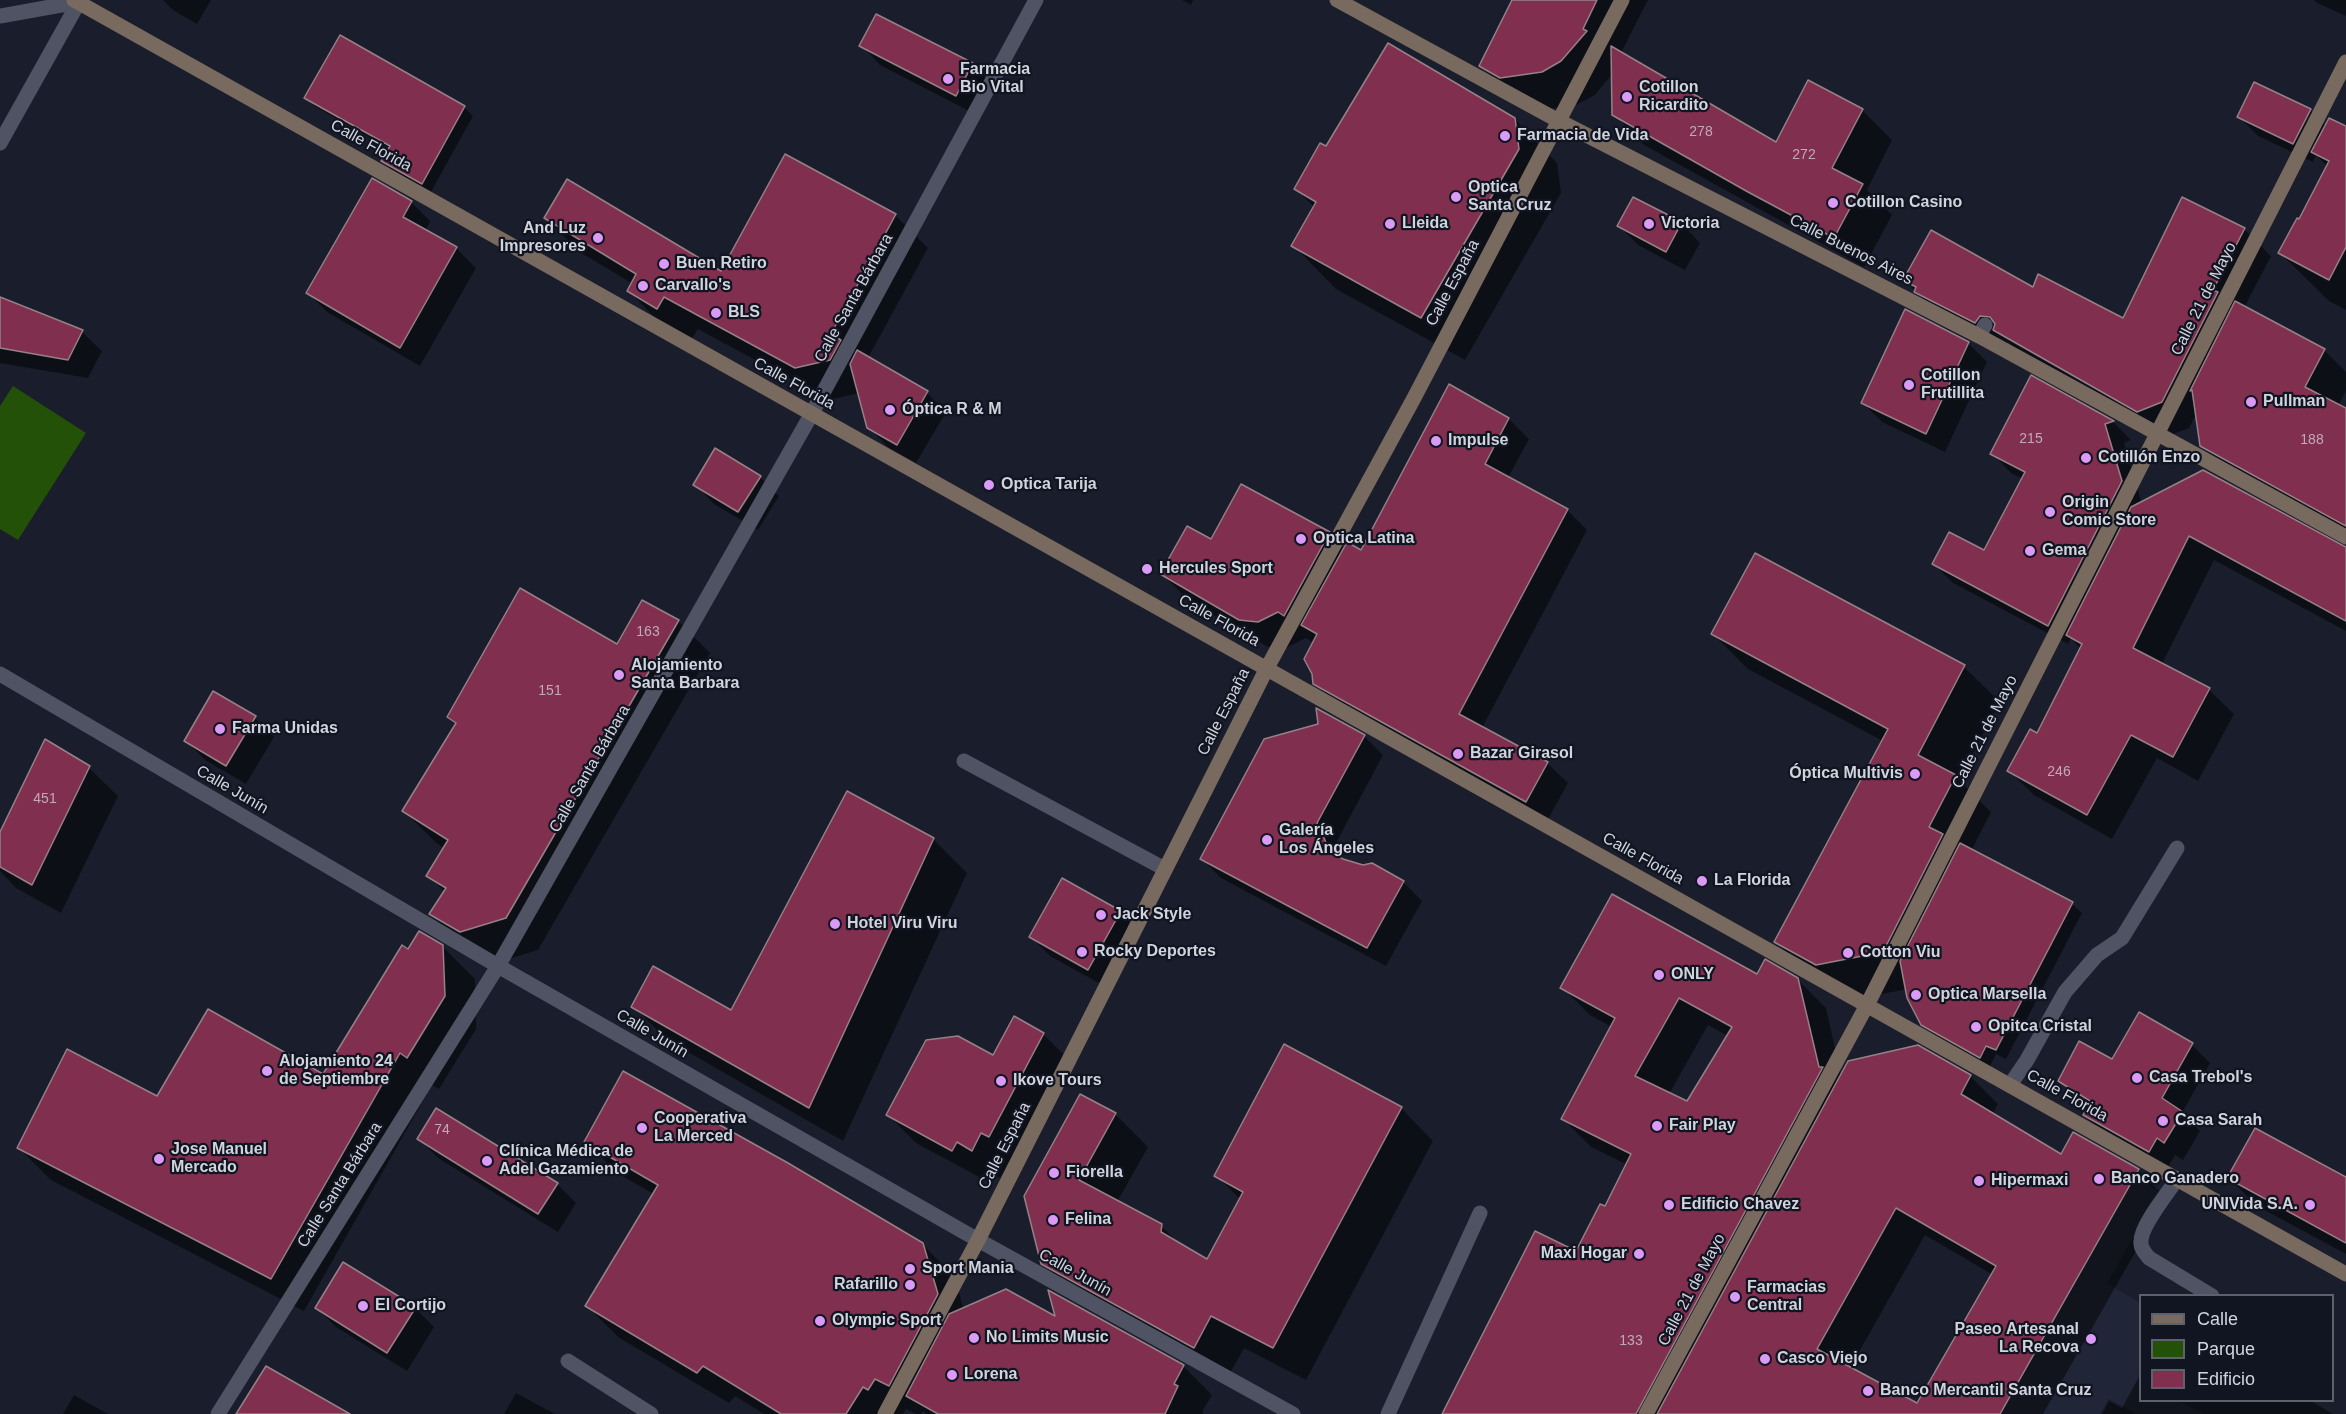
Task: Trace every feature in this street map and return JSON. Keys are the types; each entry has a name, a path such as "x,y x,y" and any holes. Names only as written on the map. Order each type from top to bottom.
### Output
{"street":[{"name":"Calle Santa Bárbara","path":"218,1414 498,966 811,415 1036,0"},
{"name":"Calle Buenos Aires","path":"1337,0 1559,121 1982,331 2156,433 2346,537"},
{"name":"Calle España","path":"885,1414 978,1240 1267,668 1414,398 1622,0"},
{"name":"Calle Florida","path":"77,1 811,415 1267,668 2346,1274"},
{"path":"0,16 77,1"},
{"path":"0,143 77,1"},
{"name":"Calle 21 de Mayo","path":"1646,1414 1867,1005 2346,62"},
{"name":"Calle Junín","path":"0,674 498,966 978,1240 1293,1414"},
{"path":"964,761 1165,869"},
{"path":"2010,1085 2027,1060 2065,992 2097,955 2122,938 2177,848"},
{"path":"2177,1179 2142,1235 2142,1249 2149,1258 2209,1294"},
{"path":"1388,1414 1480,1213"},
{"path":"568,1361 651,1414"}],"shaded area":[{"name":"Paseo Artesanal La Recova","path":"2135,1177 2160,1192 2107,1283 2139,1302 2139,1402 2182,1402 2204,1414 2136,1414 2109,1399 2100,1414 1999,1414"}],"green space":[{"path":"13,386 86,433 18,540 0,529 0,406"}],"building":[{"path":"1512,0 1597,0 1583,29 1587,31 1561,61 1542,72 1500,78 1479,66"},
{"path":"876,14 973,63 956,96 859,46"},
{"path":"340,35 465,106 422,184 381,161 390,146 304,98"},
{"name":"Lleida","path":"1388,43 1515,118 1519,149 1421,318 1291,246 1316,202 1294,189 1320,143 1326,146"},
{"path":"1611,46 1776,142 1808,80 1863,109 1832,168 1863,184 1834,238 1612,115"},
{"path":"2254,82 2311,109 2293,144 2237,117"},
{"path":"2329,118 2346,126 2346,247 2329,280 2278,253 2297,218 2299,219 2329,161 2311,152"},
{"path":"785,154 896,214 831,334 841,340 830,360 795,368 664,297 657,309 627,291 636,274 544,218 567,179 721,271"},
{"path":"372,178 412,201 403,217 457,247 400,348 306,293"},
{"name":"Victoria","path":"1633,197 1682,222 1666,252 1617,226"},
{"path":"2182,197 2245,228 2213,290 2218,292 2162,402 2137,412 1993,330 1995,324 1990,317 1980,316 1975,323 1914,292 1916,287 1903,280 1931,230 2033,287 2038,274 2123,318"},
{"path":"0,297 83,330 68,360 0,348"},
{"path":"2235,301 2325,349 2305,387 2346,408 2346,526 2200,446 2192,390 2190,391"},
{"name":"Cotillon Frutillita","path":"1905,309 1969,342 1926,434 1861,403"},
{"name":"Óptica R & M","path":"857,350 928,391 897,445 867,428 850,364"},
{"path":"2031,375 2114,421 2105,424 2122,481 2048,626 1932,564 1949,532 1984,550 2025,472 1990,454"},
{"path":"1449,384 1509,418 1485,464 1568,509 1459,714 1548,762 1526,802 1313,684 1312,674 1304,659 1317,634 1301,625 1347,542 1361,550"},
{"path":"715,448 761,476 738,512 693,485"},
{"path":"2203,470 2346,547 2346,621 2189,536 2133,648 2210,688 2173,757 2131,735 2087,815 2007,771 2030,729 2037,733 2082,644 2066,635 2131,507"},
{"path":"1241,484 1330,532 1284,616 1278,612 1258,622 1239,620 1160,574 1187,526 1211,539"},
{"path":"1755,553 1965,665 1918,755 1956,775 1929,827 1943,834 1883,952 1816,965 1774,942 1888,729 1711,634"},
{"path":"520,588 617,644 642,600 679,620 506,918 460,932 429,914 446,888 426,876 448,840 402,811 456,723 447,717"},
{"name":"Farma Unidas","path":"213,691 256,716 226,766 184,741"},
{"name":"Galería Los Ángeles","path":"1316,708 1365,735 1317,823 1330,851 1343,859 1363,865 1372,863 1404,881 1367,948 1200,859 1264,739 1318,724"},
{"path":"45,739 90,766 32,885 0,867 0,832"},
{"name":"Hotel Viru Viru","path":"847,791 934,838 809,1108 631,1007 653,966 731,1010"},
{"path":"1960,843 2073,902 1996,1050 1986,1046 1980,1058 1921,1025 1907,998 1900,961"},
{"path":"1062,878 1121,911 1088,970 1029,937"},
{"path":"1612,894 1757,974 1765,959 1798,978 1819,1067 1823,1067 1636,1414 1442,1414 1535,1231 1576,1251 1600,1204 1605,1206 1631,1154 1561,1119 1615,1018 1560,988","holes":["1679,998 1732,1027 1687,1101 1635,1076"]},
{"path":"419,931 443,945 445,996 407,1058 400,1053 271,1279 17,1148 67,1049 157,1096 208,1009 323,1074 402,945 408,949"},
{"name":"Casa Trebol's","path":"2139,1012 2193,1043 2162,1098 2183,1112 2164,1143 2157,1138 2149,1152 2083,1115 2090,1101 2058,1081 2079,1041 2112,1059"},
{"path":"1014,1016 1044,1033 989,1137 981,1133 972,1151 957,1142 952,1151 886,1115 926,1040 958,1036 993,1055"},
{"path":"1284,1044 1402,1107 1273,1348 1211,1316 1194,1348 1041,1264 1024,1196 1080,1094 1116,1113 1079,1180 1162,1224 1161,1232 1207,1259 1243,1192 1214,1176"},
{"path":"1918,1045 1971,1075 1961,1094 2061,1154 2073,1132 2139,1169 2000,1414 1657,1414 1848,1061","holes":["1896,1208 1996,1266 1917,1403 1817,1349"]},
{"path":"623,1071 788,1163 923,1243 938,1294 889,1386 875,1379 868,1390 863,1387 846,1414 781,1414 703,1366 697,1373 585,1306 658,1185 584,1142"},
{"name":"Clínica Médica de Adel Gazamiento","path":"436,1108 558,1183 538,1214 417,1139"},
{"path":"2255,1128 2346,1177 2346,1243 2227,1178"},
{"name":"El Cortijo","path":"343,1262 416,1307 387,1353 315,1308"},
{"path":"1006,1289 1055,1316 1048,1290 1184,1365 1174,1384 1178,1386 1165,1414 938,1414 906,1396 949,1314"},
{"path":"266,1366 350,1414 236,1414"}],"place":[{"name":"Farmacia Bio Vital","path":"948,79"},
{"name":"Cotillon Ricardito","path":"1627,97"},
{"name":"Farmacia de Vida","path":"1505,136"},
{"name":"Optica Santa Cruz","path":"1456,197"},
{"name":"Cotillon Casino","path":"1833,203"},
{"name":"Lleida","path":"1390,224"},
{"name":"Victoria","path":"1649,224"},
{"name":"And Luz Impresores","path":"598,238"},
{"name":"Buen Retiro","path":"664,264"},
{"name":"Carvallo's","path":"643,286"},
{"name":"BLS","path":"716,313"},
{"name":"Cotillon Frutillita","path":"1909,385"},
{"name":"Pullman","path":"2251,402"},
{"name":"Óptica R & M","path":"890,410"},
{"name":"Impulse","path":"1436,441"},
{"name":"Cotillón Enzo","path":"2086,458"},
{"name":"Optica Tarija","path":"989,485"},
{"name":"Origin Comic Store","path":"2050,512"},
{"name":"Optica Latina","path":"1301,539"},
{"name":"Gema","path":"2030,551"},
{"name":"Hercules Sport","path":"1147,569"},
{"name":"Alojamiento Santa Barbara","path":"619,675"},
{"name":"Farma Unidas","path":"220,729"},
{"name":"Bazar Girasol","path":"1458,754"},
{"name":"Óptica Multivis","path":"1915,774"},
{"name":"Galería Los Ángeles","path":"1267,840"},
{"name":"La Florida","path":"1702,881"},
{"name":"Jack Style","path":"1101,915"},
{"name":"Hotel Viru Viru","path":"835,924"},
{"name":"Rocky Deportes","path":"1082,952"},
{"name":"Cotton Viu","path":"1848,953"},
{"name":"ONLY","path":"1659,975"},
{"name":"Optica Marsella","path":"1916,995"},
{"name":"Opitca Cristal","path":"1976,1027"},
{"name":"Alojamiento 24 de Septiembre","path":"267,1071"},
{"name":"Casa Trebol's","path":"2137,1078"},
{"name":"Ikove Tours","path":"1001,1081"},
{"name":"Casa Sarah","path":"2163,1121"},
{"name":"Fair Play","path":"1657,1126"},
{"name":"Cooperativa La Merced","path":"642,1128"},
{"name":"Jose Manuel Mercado","path":"159,1159"},
{"name":"Clínica Médica de Adel Gazamiento","path":"487,1161"},
{"name":"Fiorella","path":"1054,1173"},
{"name":"Banco Ganadero","path":"2099,1179"},
{"name":"Hipermaxi","path":"1979,1181"},
{"name":"Edificio Chavez","path":"1669,1205"},
{"name":"UNIVida S.A.","path":"2310,1205"},
{"name":"Felina","path":"1053,1220"},
{"name":"Maxi Hogar","path":"1639,1254"},
{"name":"Sport Mania","path":"910,1269"},
{"name":"Rafarillo","path":"910,1285"},
{"name":"Farmacias Central","path":"1735,1297"},
{"name":"El Cortijo","path":"363,1306"},
{"name":"Olympic Sport","path":"820,1321"},
{"name":"No Limits Music","path":"974,1338"},
{"name":"Paseo Artesanal La Recova","path":"2091,1339"},
{"name":"Casco Viejo","path":"1765,1359"},
{"name":"Lorena","path":"952,1375"},
{"name":"Banco Mercantil Santa Cruz","path":"1868,1391"}]}
